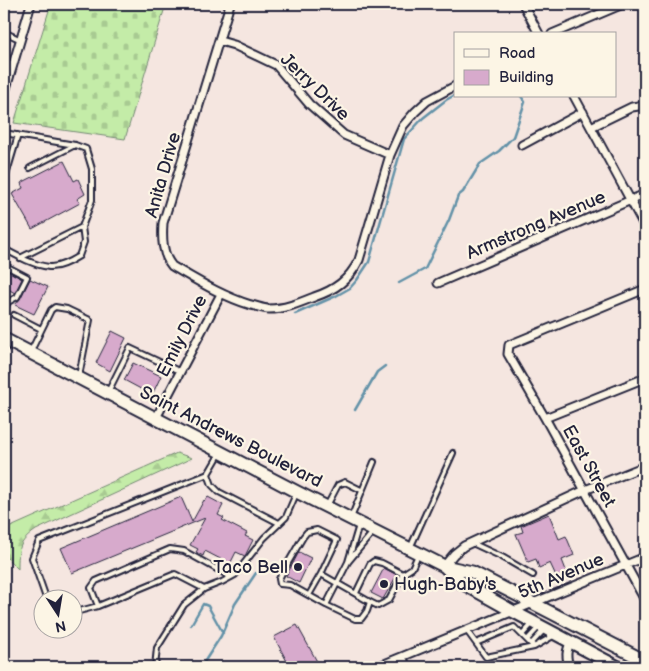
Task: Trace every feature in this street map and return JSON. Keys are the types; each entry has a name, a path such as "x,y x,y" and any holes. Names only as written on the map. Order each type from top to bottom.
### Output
{"main road":[{"name":"Saint Andrews Boulevard","path":"6,344 30,353 444,566 472,572 645,660"},
{"name":"Saint Andrews Boulevard","path":"444,566 462,583 618,667"}],"street":[{"path":"4,95 32,4"},
{"name":"Anita Drive","path":"230,4 163,223 162,234 167,260 172,266 220,294 267,310 287,307 312,298 328,292 345,281 353,272 359,260 390,155 403,126 427,101 454,87"},
{"path":"523,4 538,32"},
{"path":"557,32 622,4"},
{"name":"Jerry Drive","path":"220,41 234,45 276,65 309,104 344,135 390,155"},
{"path":"575,98 645,227"},
{"path":"591,127 632,107 645,104"},
{"path":"522,144 583,112"},
{"name":"Armstrong Avenue","path":"438,283 645,194"},
{"name":"East Street","path":"645,289 509,345 508,354 645,600"},
{"name":"Emily Drive","path":"156,418 220,294"},
{"path":"545,418 645,378"},
{"path":"444,566 454,554 472,543 585,490 645,466"},
{"name":"5th Avenue","path":"377,667 403,658 645,557"},
{"path":"569,667 566,656 571,641"},
{"path":"403,658 406,667"},
{"path":"4,663 6,667"}],"lane":[{"path":"4,32 20,40"},
{"path":"4,132 75,145 86,149 92,169 92,200 82,227 84,242 79,256 66,263 50,267 20,258 4,249"},
{"path":"4,182 18,135"},
{"path":"30,168 75,145"},
{"path":"20,258 82,227"},
{"path":"4,265 27,277 17,297 6,301 4,309"},
{"path":"30,353 50,310 55,307 67,309 90,320 79,378"},
{"path":"14,316 41,329"},
{"path":"108,394 130,348 181,372"},
{"path":"42,588 32,558 39,541 208,474 220,452"},
{"path":"321,574 378,606 389,600 403,574 412,568 414,551 453,453"},
{"path":"348,562 361,490 374,462"},
{"path":"208,474 212,486 219,492 280,523"},
{"path":"327,506 338,485 345,482 361,490"},
{"path":"126,667 155,666 157,648 184,605 204,589 235,574 264,538 286,517 297,492"},
{"path":"309,595 337,540 317,530 312,530 303,537 279,579 280,584 290,585 326,605 355,619 361,618 364,615 370,602"},
{"path":"326,605 348,562 375,531"},
{"path":"472,543 502,557 533,575"},
{"path":"98,606 91,588 96,582 170,549 184,551 231,577"},
{"path":"356,593 370,564 374,561 403,574"},
{"path":"82,611 175,574 204,589"},
{"path":"476,643 514,627 532,645"},
{"path":"522,635 544,628"},
{"path":"527,640 544,628"},
{"path":"467,631 486,657 532,645 544,628"},
{"path":"532,645 544,628"}],"green space":[{"path":"51,4 166,4 125,139 14,123"},
{"path":"177,453 192,458 36,530 26,538 21,546 18,556 18,569 7,558 4,558 4,530"}],"building":[{"path":"64,161 74,181 78,179 85,194 77,199 80,203 32,229 12,194 23,188 21,183"},
{"path":"4,269 22,279 15,293 4,287"},
{"path":"30,279 48,287 34,314 15,305"},
{"path":"112,331 126,338 110,371 96,363"},
{"path":"133,363 161,376 152,395 124,380"},
{"path":"181,497 192,522 204,500 208,497 223,505 218,515 224,518 222,520 247,533 245,536 253,540 245,556 236,552 230,564 205,551 203,556 196,552 198,549 190,545 205,518 72,573 61,548"},
{"path":"549,514 559,539 566,536 574,555 562,560 569,578 563,581 562,579 559,581 550,563 539,568 536,559 528,562 516,534 523,532 521,526"},
{"name":"Taco Bell","path":"299,552 311,558 299,583 286,576"},
{"name":"Hugh-Baby's","path":"384,568 397,575 383,599 371,593"},
{"path":"297,625 320,667 290,667 274,637"}],"waterway":[{"path":"295,314 336,296 350,288 357,280 369,262 404,139 423,118 454,96"},
{"path":"399,283 425,269 449,220 458,196 463,192 480,164 499,151 513,137 525,102 522,98"},
{"path":"355,410 377,372 385,366"},
{"path":"201,667 221,636 235,604 256,573"},
{"path":"191,625 203,604 208,606 223,633"}],"place":[{"name":"Taco Bell","path":"298,567"},
{"name":"Hugh-Baby's","path":"384,584"}]}
